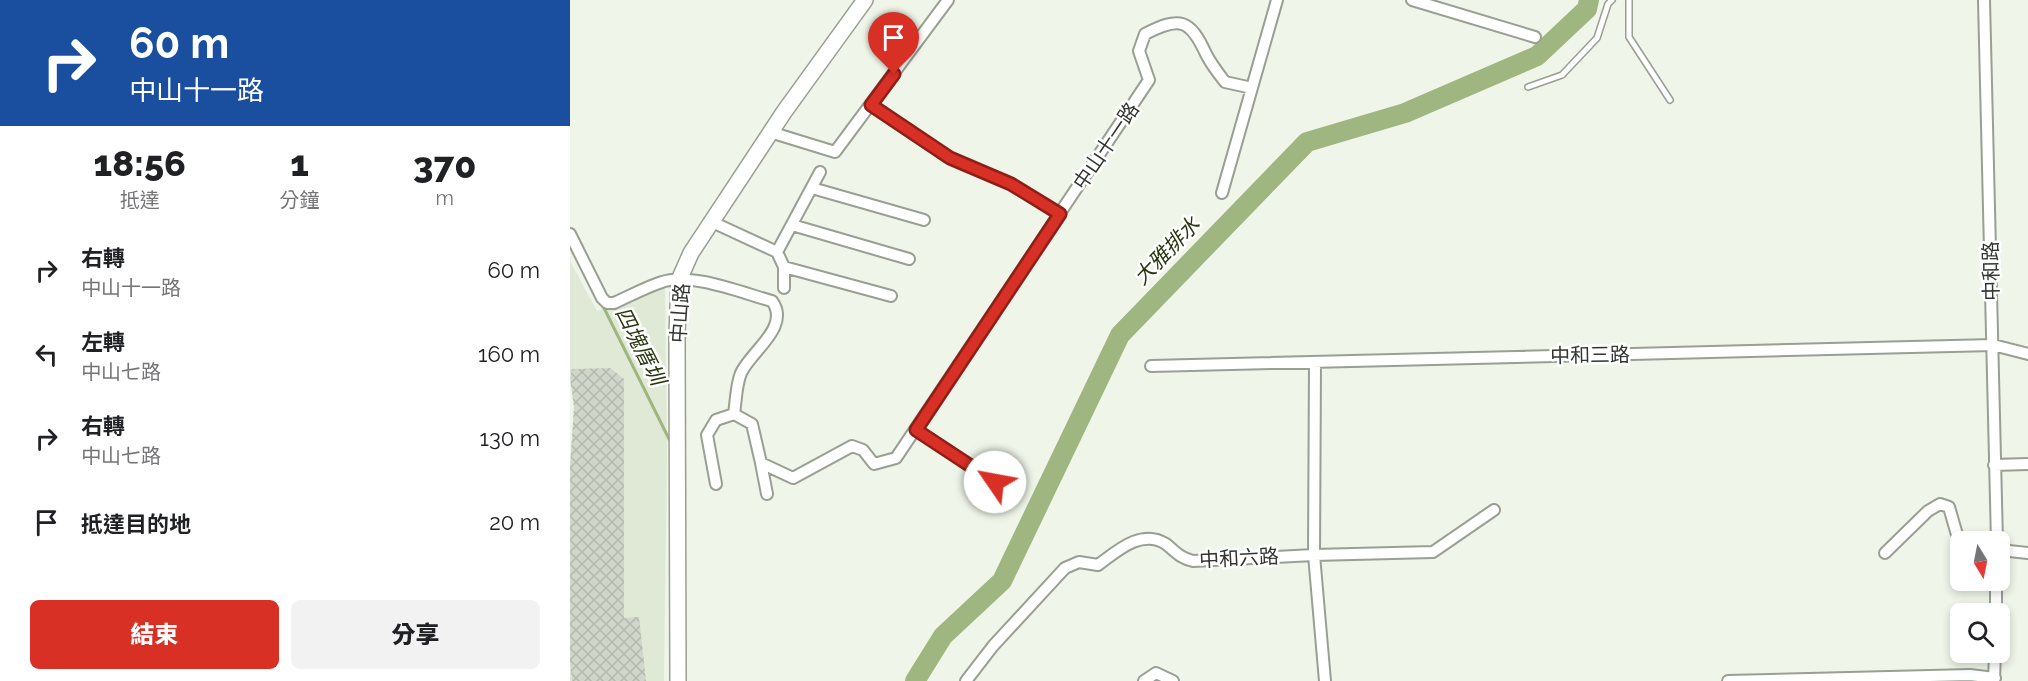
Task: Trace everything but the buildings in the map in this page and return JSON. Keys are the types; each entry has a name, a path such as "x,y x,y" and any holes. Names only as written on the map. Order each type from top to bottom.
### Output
{"main road":[{"name":"中山路","path":"678,681 679,280 710,221 770,132 865,0"}],"street":[{"path":"770,132 835,152 948,0"},
{"path":"1222,193 1277,0"},
{"path":"1412,0 1535,37"},
{"name":"中和路","path":"1984,0 1997,531"},
{"name":"中山十一路","path":"761,463 793,478 852,446 863,450 874,464 896,458 1149,80 1139,51 1145,34 1161,26 1178,22 1189,25 1200,38 1207,56 1225,82 1252,88"},
{"path":"871,105 950,158 1011,184 1060,214"},
{"path":"777,252 820,172"},
{"path":"812,188 924,220"},
{"path":"710,221 777,252 784,267 784,288"},
{"path":"792,225 909,259"},
{"path":"570,234 602,298 607,303 614,303 663,281 679,280 708,283 772,301 777,309 770,335 741,372 734,414"},
{"path":"784,267 891,296"},
{"name":"中和三路","path":"1151,366 1993,345 2028,354"},
{"path":"1315,362 1314,555 1325,681"},
{"path":"716,484 707,435 716,420 734,414 752,424 768,494"},
{"path":"916,430 995,482"},
{"path":"1994,465 2028,464"},
{"path":"1885,553 1928,511 1940,504 1950,507 1956,531"},
{"name":"中和六路","path":"966,681 993,646 1065,568 1079,562 1098,565 1127,543 1146,539 1164,543 1180,558 1193,561 1433,552 1494,510"},
{"path":"2010,551 2028,553"},
{"path":"1728,681 1970,675 1995,680 1995,663"},
{"path":"1144,681 1156,673 1173,681"}],"lane":[{"path":"1528,87 1562,75 1597,38 1608,4 1612,0"},
{"path":"1629,0 1629,37 1670,100"}],"shaded area":[{"path":"570,261 597,311 665,287 667,451 664,681 570,681 570,571 581,401 570,373"}],"waterway":[{"name":"大雅排水","path":"915,681 943,636 1002,581 1120,335 1307,142 1405,113 1537,56 1587,9 1589,0"},
{"name":"四塊厝圳","path":"602,304 671,443"}],"route":[{"path":"894,74 871,105 950,158 1011,184 1060,214 916,430 995,482"}]}
